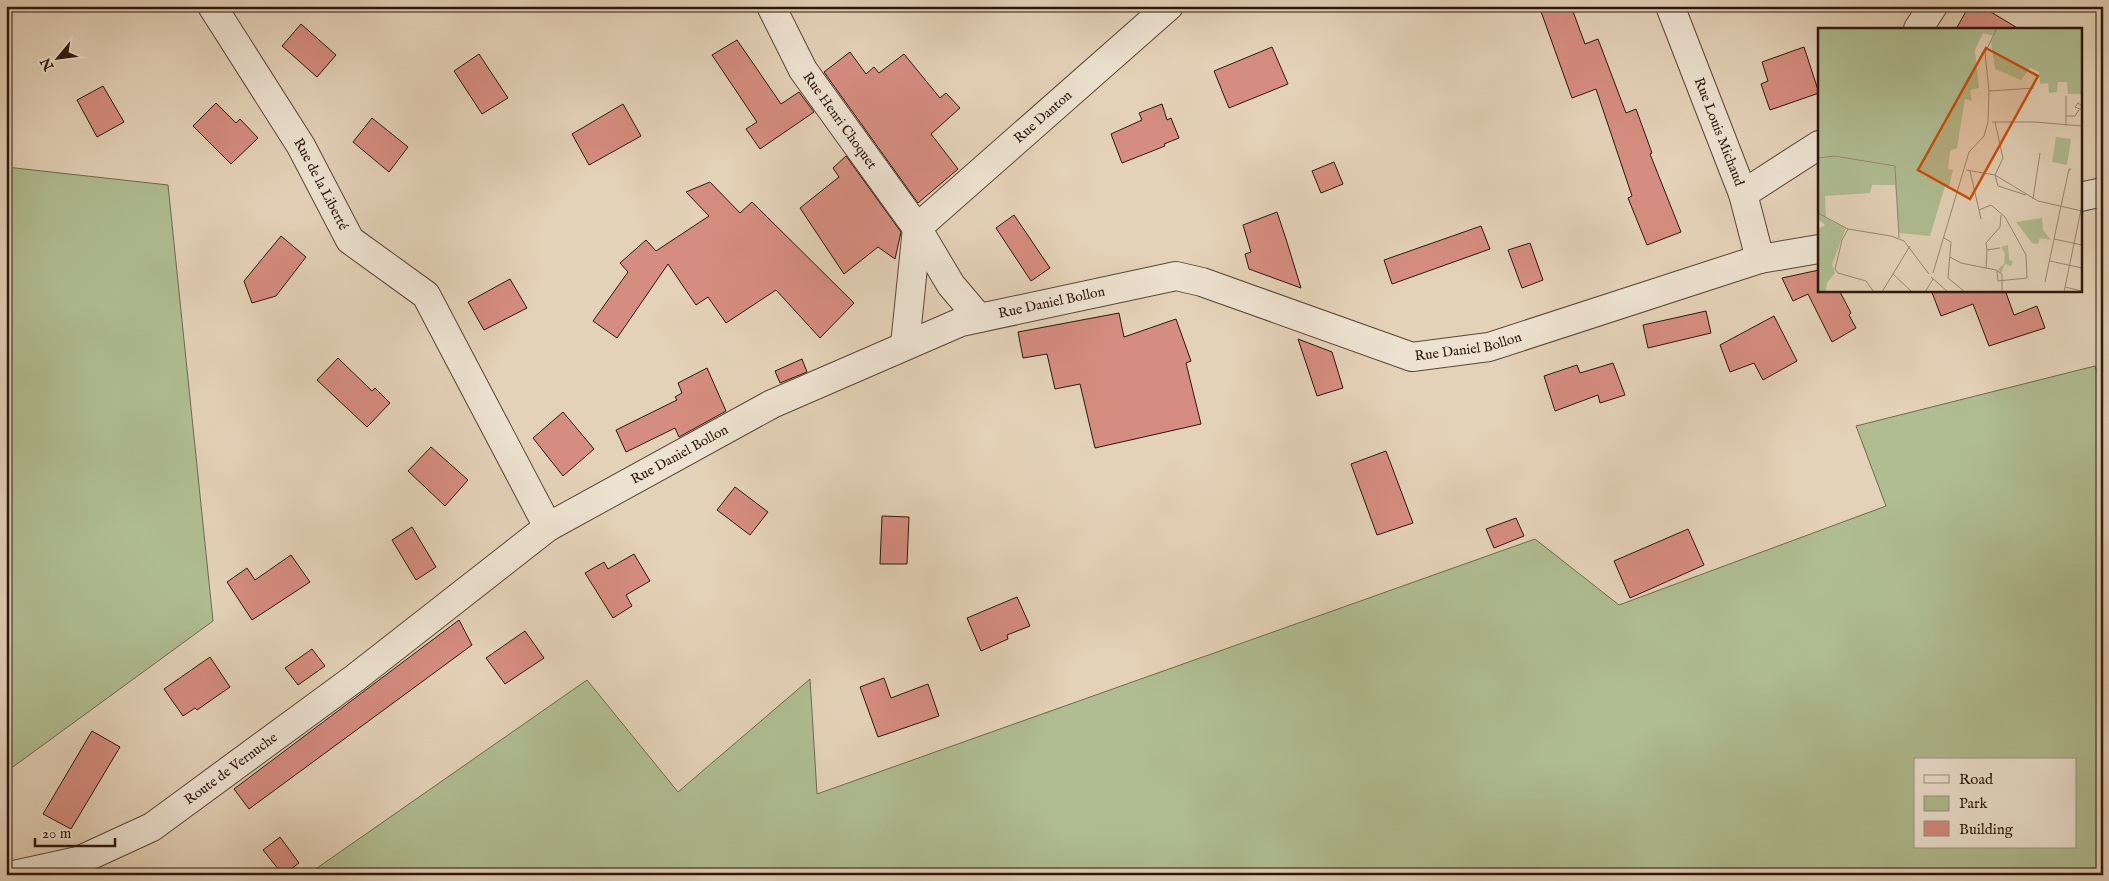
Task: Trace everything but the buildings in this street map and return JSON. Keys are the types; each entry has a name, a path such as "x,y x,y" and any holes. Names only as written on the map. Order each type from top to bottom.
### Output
{"street":[{"name":"Rue de la Liberté","path":"212,6 301,146 350,240 426,295 548,527"},
{"name":"Rue Henri Choquet","path":"771,6 803,70 918,228 951,285 979,318"},
{"name":"Rue Danton","path":"918,228 1169,6"},
{"name":"Rue Louis Michaud","path":"1670,6 1743,194 1760,259"},
{"path":"1919,28 1933,6"},
{"path":"1743,194 1818,147"},
{"path":"2082,197 2103,192"},
{"path":"905,345 918,228"},
{"name":"Rue Daniel Bollon","path":"356,678 548,527 772,404 960,322 1176,276 1202,282 1412,357 1489,347 1760,259 1818,249"},
{"name":"Route de Vernuche","path":"14,875 78,861 152,826 356,678"}],"green space":[{"path":"6,167 168,185 213,621 6,772"},
{"path":"2095,366 2103,390 2103,875 307,875 587,680 678,792 810,679 817,794 1535,539 1619,605 1886,506 1856,426"}]}
